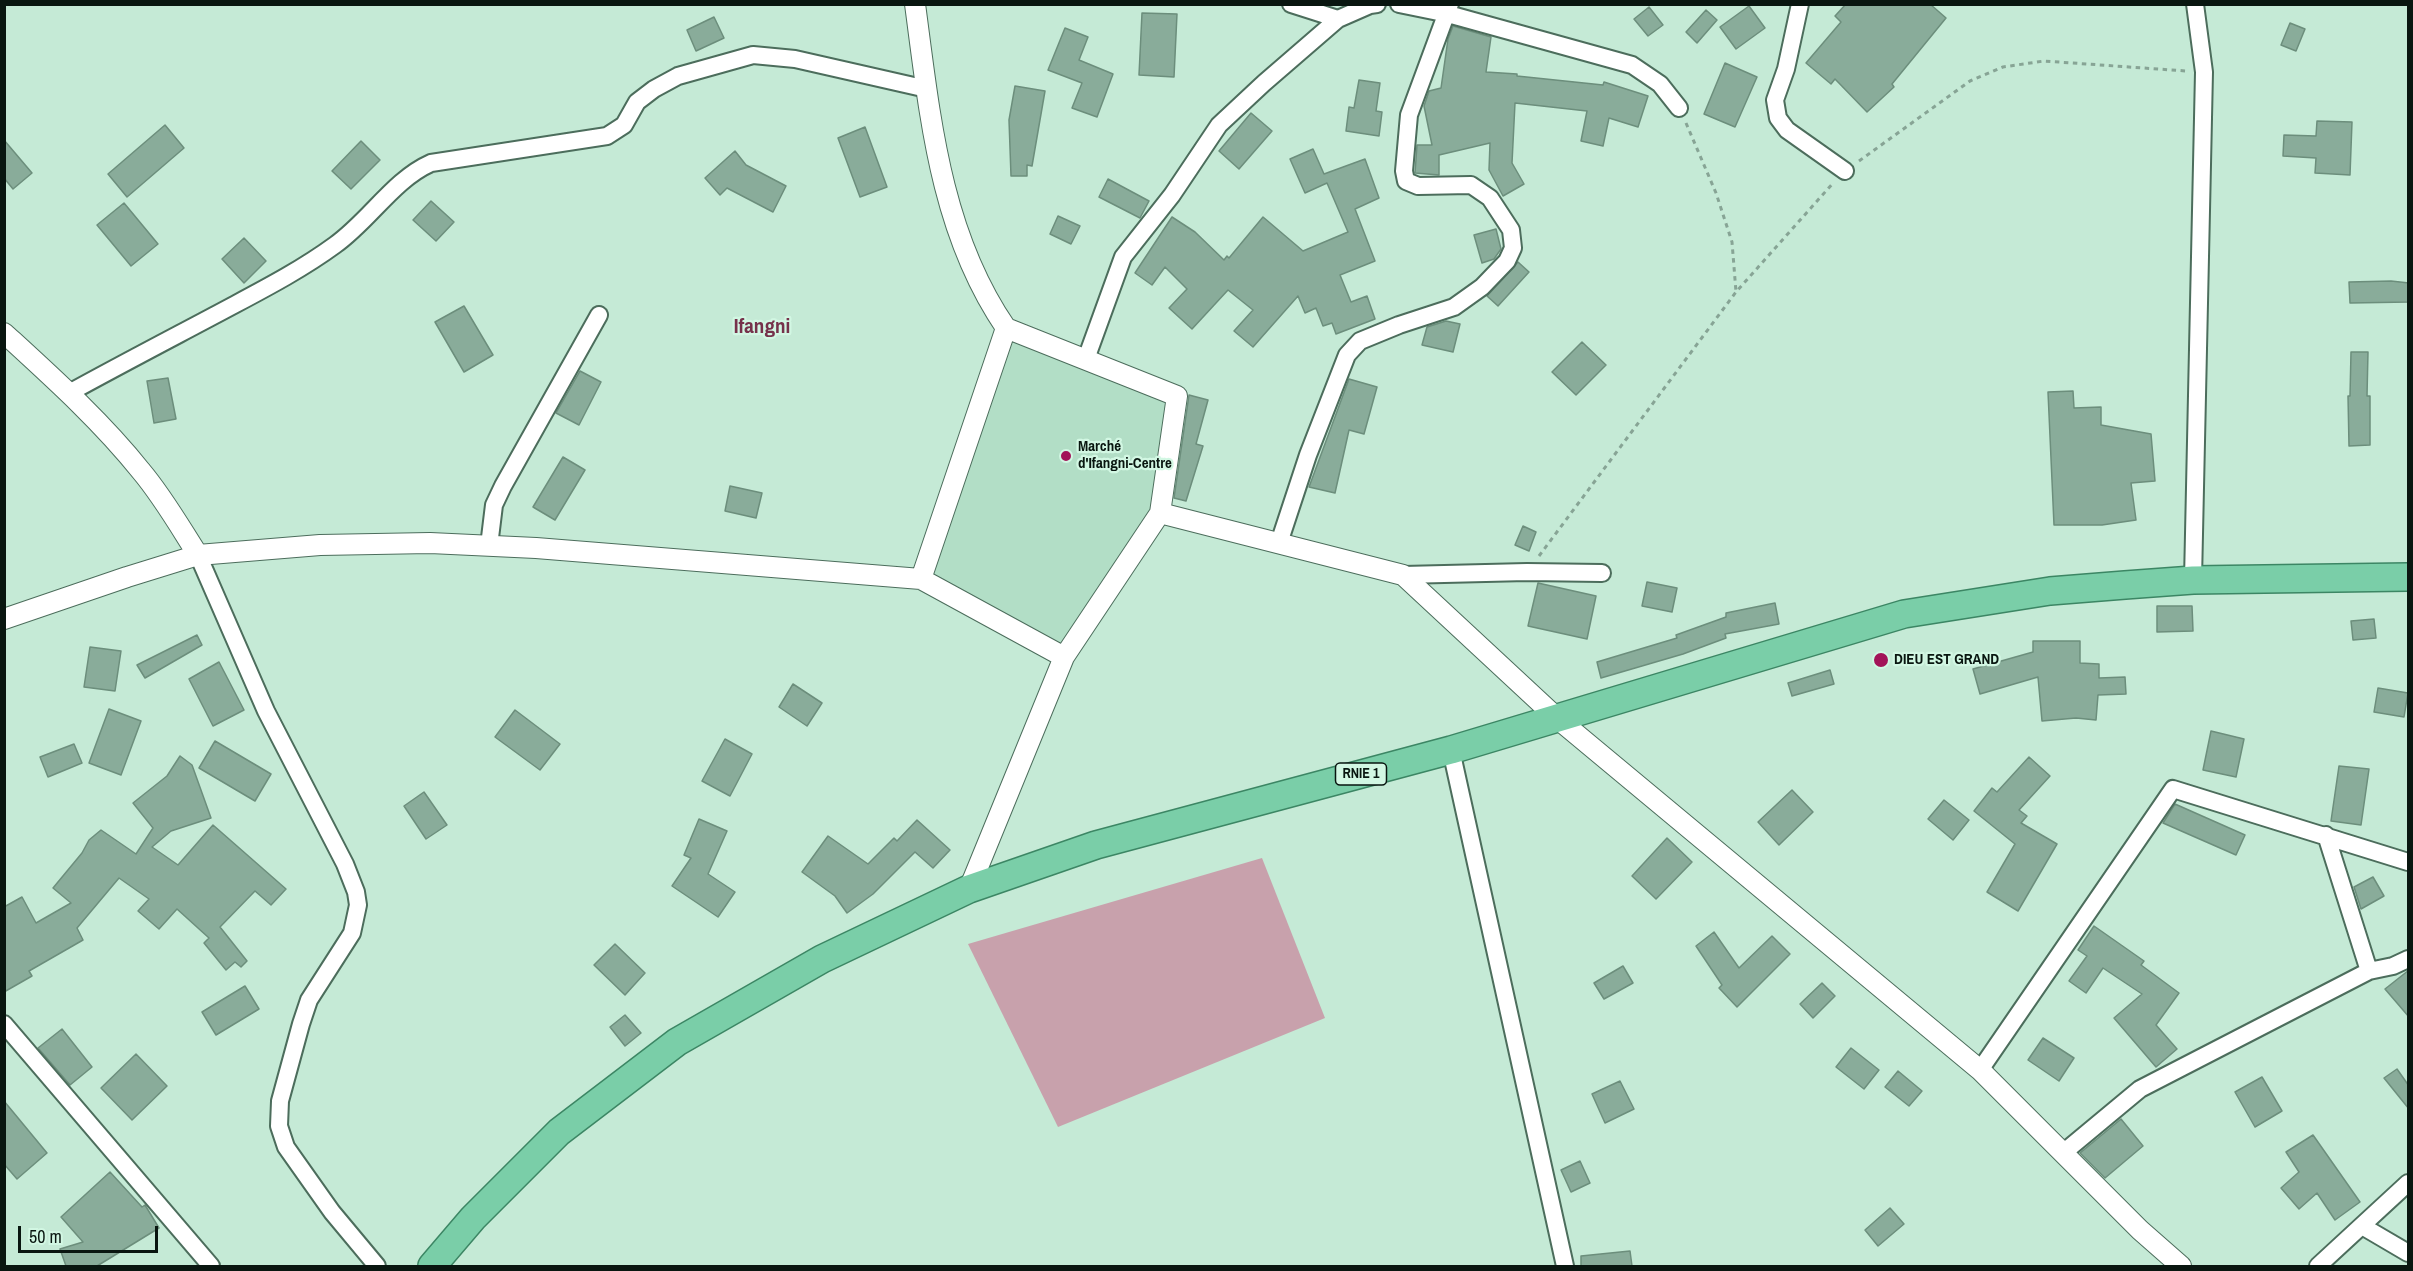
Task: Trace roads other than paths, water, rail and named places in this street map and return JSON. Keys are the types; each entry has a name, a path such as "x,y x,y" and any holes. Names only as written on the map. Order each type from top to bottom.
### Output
{"highway":[{"name":"RNIE 1","path":"432,1266 488,1202 559,1132 677,1042 822,959 969,889 1096,845 1450,750 1904,614 2050,591 2193,580 2409,577"}],"street":[{"path":"915,4 932,134 948,202 966,251 986,295 1006,327 1177,396 1160,513 1064,657 969,889"},
{"path":"1292,4 1332,13 1377,4"},
{"path":"1399,4 1449,9 1632,65 1660,84 1679,108"},
{"path":"1800,4 1786,69 1775,100 1778,118 1787,130 1845,171"},
{"path":"2193,580 2204,72 2195,4"},
{"path":"1279,543 1308,455 1347,355 1360,341 1454,306 1482,286 1507,261 1513,248 1511,230 1490,198 1471,185 1418,186 1406,181 1404,171 1409,115 1449,9"},
{"path":"1086,359 1123,257 1172,195 1219,125 1332,13"},
{"path":"69,393 280,280 336,244 378,208 399,184 419,168 431,163 607,136 624,124 637,102 654,89 678,76 753,55 795,59 927,89"},
{"path":"489,546 494,505 503,486 599,315"},
{"path":"921,579 1006,327"},
{"path":"4,333 69,393 143,473 198,555 266,711 345,864 356,892 358,905 351,933 309,1000 279,1101 279,1126 286,1147 325,1203 377,1266"},
{"path":"1160,513 1403,575 1602,573"},
{"path":"4,619 198,555 320,545 430,543 921,579 1064,657"},
{"path":"1403,575 1558,719 1980,1070 2140,1230 2181,1266"},
{"path":"1450,750 1565,1266"},
{"path":"1980,1070 2174,789 2409,861"},
{"path":"2326,835 2369,971"},
{"path":"2063,1153 2139,1089 2369,971 2393,966 2409,959"},
{"path":"4,1024 211,1266"},
{"path":"2318,1266 2409,1183"},
{"path":"2362,1226 2409,1253"}],"place":[{"name":"Marché d'Ifangni-Centre","path":"1066,456"},
{"name":"DIEU EST GRAND","path":"1881,660"}],"district":[{"name":"Ifangni","path":"762,327"}]}
